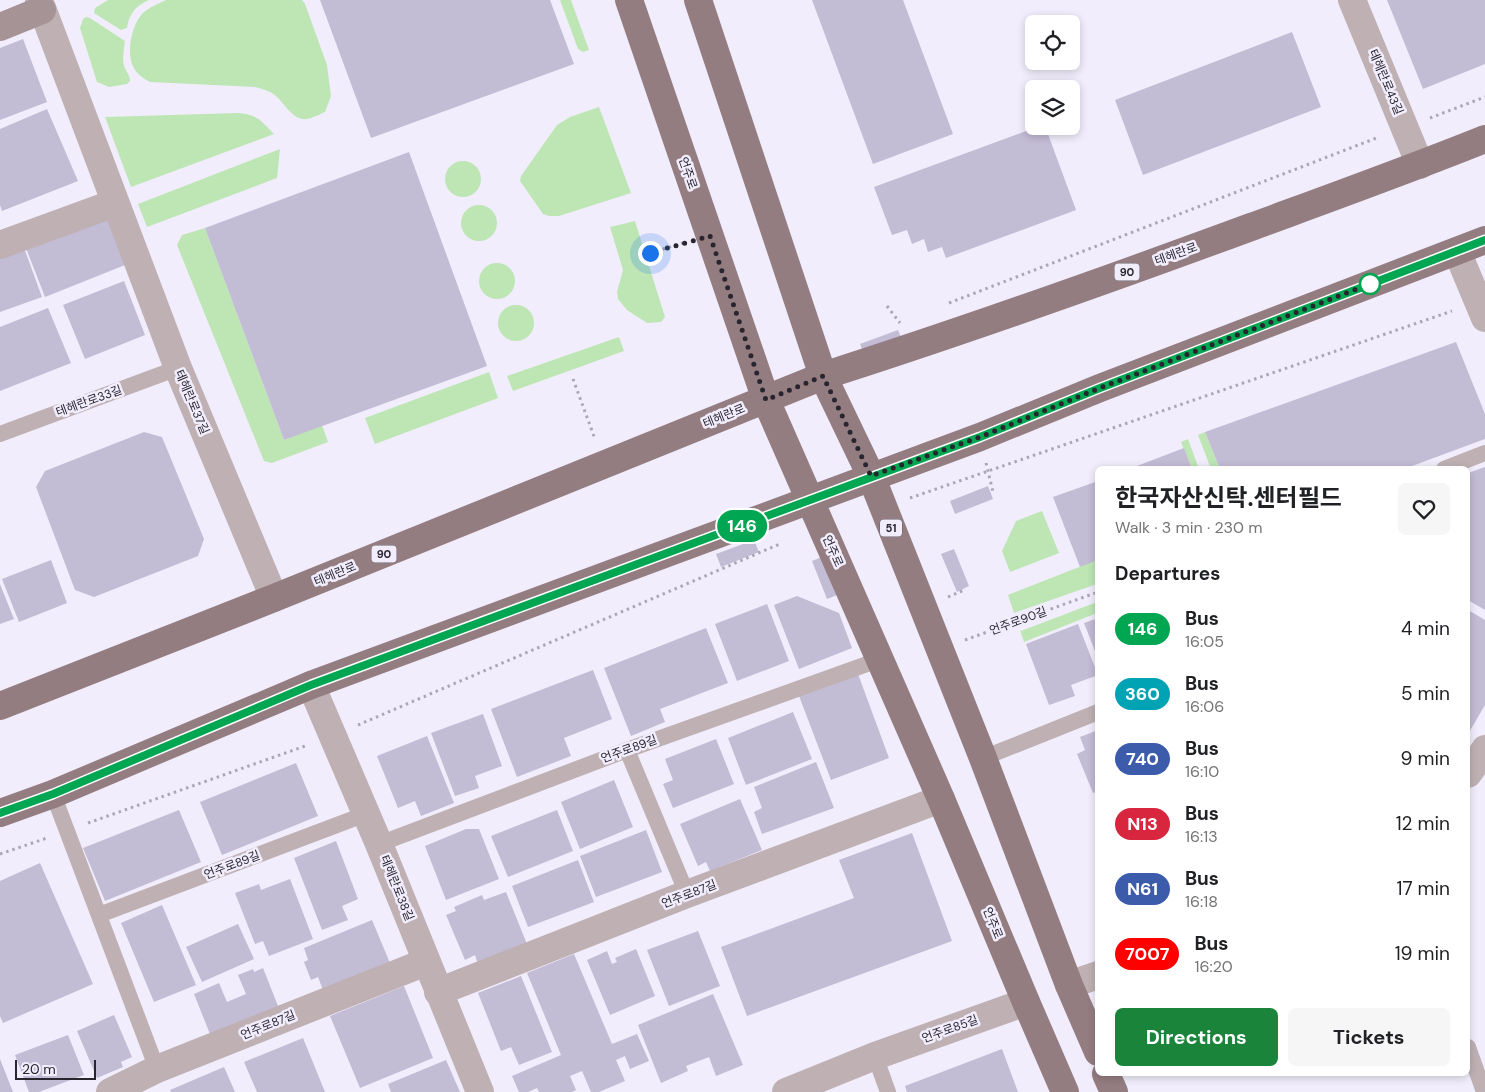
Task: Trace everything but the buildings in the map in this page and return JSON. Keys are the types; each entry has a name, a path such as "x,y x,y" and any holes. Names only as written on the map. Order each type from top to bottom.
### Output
{"main road":[{"name":"언주로","path":"629,0 766,400 942,799 1065,1092"},
{"name":"51","path":"698,0 823,376 871,476 983,758 1069,986 1095,1045"},
{"name":"테헤란로","path":"0,706 274,598 823,376 917,346 1166,258 1420,165 1485,139"},
{"path":"0,813 53,794 311,685 980,437 1100,388 1485,240"},
{"path":"1107,1076 1114,1092"}],"street":[{"name":"테헤란로43길","path":"1352,0 1420,165"},
{"path":"0,27 46,3"},
{"name":"테헤란로37길","path":"46,3 115,203 178,368 274,598"},
{"path":"0,245 115,203"},
{"path":"1457,251 1482,310"},
{"name":"테헤란로38길","path":"311,685 379,844 480,1092"},
{"path":"1470,771 1485,749"},
{"name":"언주로87길","path":"438,992 687,894 942,799"},
{"name":"언주로87길","path":"110,1092 157,1069 426,962"},
{"path":"1069,986 1095,977"},
{"name":"언주로85길","path":"786,1092 875,1056 1026,1002"}],"lane":[{"name":"테헤란로33길","path":"0,434 178,368"},
{"path":"1452,466 1485,453"},
{"name":"언주로89길","path":"379,844 628,750 881,659"},
{"path":"983,758 1095,713"},
{"path":"628,750 687,894"},
{"path":"53,794 157,1069"},
{"name":"언주로89길","path":"99,915 366,814"},
{"path":"1470,1053 1484,1092"},
{"path":"875,1056 888,1092"}],"path":[{"path":"946,304 1485,96"},
{"path":"650,253 710,236"},
{"path":"883,507 1482,310"},
{"path":"890,326 908,318"},
{"path":"572,379 605,465"},
{"path":"0,854 333,736 822,525"},
{"name":"언주로90길","path":"939,649 1095,593"}],"green space":[{"path":"108,0 149,0 134,11 129,18 127,28 121,30 94,13 95,8"},
{"path":"166,0 302,0 327,65 331,96 325,112 308,119 298,118 274,94 255,87 150,82 142,77 133,66 130,54 131,39 135,25 142,14"},
{"path":"560,0 571,0 589,50 583,52 578,49"},
{"path":"86,17 125,41 123,63 130,81 127,84 109,87 97,82 80,28 83,19"},
{"path":"599,107 631,193 559,216 543,214 520,181 521,176 557,125 570,117"},
{"path":"237,113 254,117 274,134 131,187 105,117"},
{"path":"280,149 277,178 147,227 138,204"},
{"path":"463,161 470,162 476,166 480,172 480,186 476,192 470,196 463,197 456,196 450,192 446,186 445,179 446,172 450,166 456,162"},
{"path":"479,205 486,206 492,210 496,216 496,230 492,236 486,240 479,241 472,240 466,236 462,230 461,223 462,216 466,210 472,206"},
{"path":"635,221 665,317 661,322 647,323 627,310 618,299 617,292 623,270 610,227"},
{"path":"205,228 284,440 322,425 328,442 272,463 264,461 177,245 182,235"},
{"path":"497,263 504,264 510,268 514,274 514,288 510,294 504,298 497,299 490,298 484,294 480,288 479,281 480,274 484,268 490,264"},
{"path":"516,305 523,306 529,310 533,316 533,330 529,336 523,340 516,341 509,340 503,336 499,330 498,323 499,316 503,310 509,306"},
{"path":"619,337 624,351 513,391 507,376"},
{"path":"489,372 498,398 375,444 365,418"},
{"path":"1205,432 1219,466 1210,466 1198,435"},
{"path":"1188,439 1198,466 1191,466 1181,442"},
{"path":"1042,511 1059,553 1010,572 1002,551 1016,521"},
{"path":"1095,561 1095,585 1014,613 1008,595"},
{"path":"1095,603 1095,614 1024,642 1015,617 1021,631"}],"bus line":[{"name":"146","path":"0,813 53,794 311,685 980,437 1100,388 1485,240"}],"route":[{"path":"650,253 710,236 766,400 823,376 871,476 980,437 1100,388 1370,284"}]}
